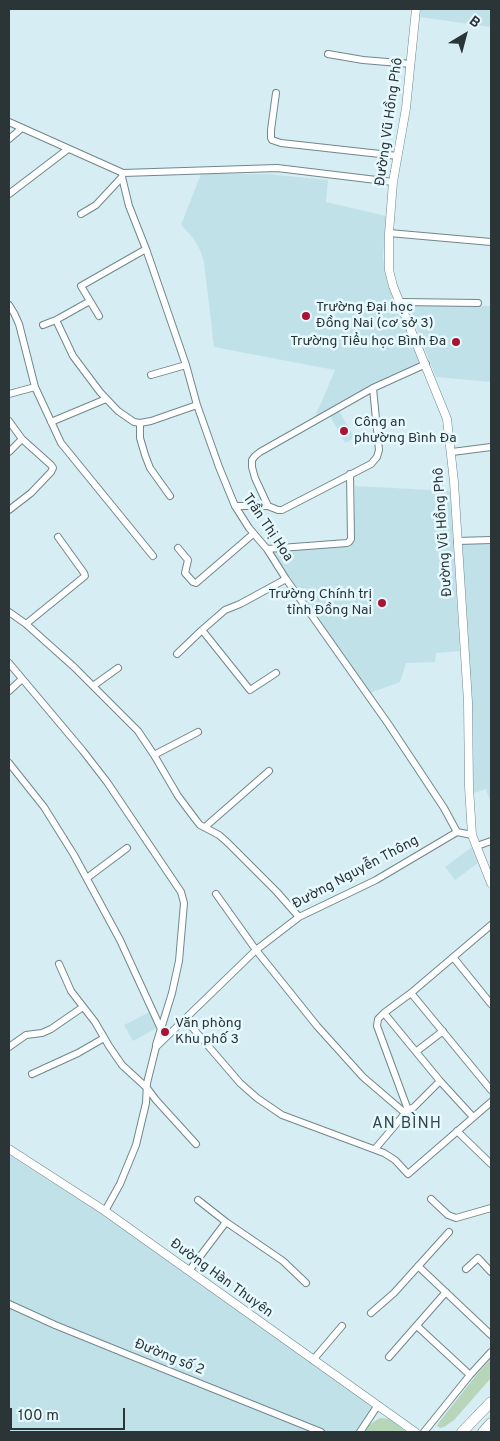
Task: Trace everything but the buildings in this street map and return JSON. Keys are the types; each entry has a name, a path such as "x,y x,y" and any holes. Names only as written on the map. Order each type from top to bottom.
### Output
{"highway":[{"path":"462,1432 491,1402"},
{"path":"483,1432 491,1423"}],"street":[{"name":"Đường Vũ Hồng Phô","path":"416,9 406,108 394,182 389,233 389,270 393,286 447,419 452,452 468,702 469,787 472,835 491,883"},
{"path":"328,54 363,60 411,64"},
{"path":"276,93 271,130 272,140 281,143 398,156"},
{"path":"9,122 123,175 278,168 394,182"},
{"path":"9,139 22,128"},
{"path":"9,194 68,149"},
{"path":"81,214 96,205 123,175"},
{"name":"Trần Thị Hoa","path":"123,175 129,206 146,249 186,366 197,405 235,506 389,725 444,808 457,832"},
{"path":"389,233 491,242"},
{"path":"99,316 81,286 146,249"},
{"path":"43,325 90,301"},
{"path":"401,302 478,303"},
{"path":"9,305 18,324 35,387 61,443 86,471 153,556"},
{"path":"56,320 73,356 106,399 128,418 140,423 197,405"},
{"path":"268,506 252,467 252,460 255,456 373,388 426,364"},
{"path":"151,375 186,366"},
{"path":"9,394 35,387"},
{"path":"235,506 268,506 282,510 371,464 377,457 379,450 373,388"},
{"path":"52,422 106,399"},
{"path":"9,421 22,439 51,465 53,470 9,510"},
{"path":"140,423 140,438 144,456 150,468 170,496"},
{"path":"9,452 22,439"},
{"path":"452,452 491,447"},
{"path":"267,549 349,542 351,539 350,474"},
{"path":"178,548 188,560 185,573 196,583 253,534"},
{"path":"26,624 85,576 58,537"},
{"path":"457,541 491,540"},
{"path":"177,654 225,610 286,579"},
{"path":"9,612 26,624 74,667 138,731 178,796 196,820 227,842 277,892 299,918"},
{"path":"202,630 250,690 276,673"},
{"path":"9,663 83,750 107,782 182,892 184,903 179,961 172,994 147,1083 146,1103 136,1145 120,1184 105,1211"},
{"path":"93,686 118,668"},
{"path":"9,691 22,679"},
{"path":"154,755 198,732"},
{"path":"9,763 44,807 74,855 124,948 161,1029"},
{"path":"205,827 269,771"},
{"path":"457,832 472,835"},
{"name":"Đường Nguyễn Thông","path":"156,1046 256,950 299,918 376,880 457,832"},
{"path":"477,846 491,841"},
{"path":"87,878 127,848"},
{"path":"216,894 256,950 317,1026 363,1077 406,1111"},
{"path":"406,1111 377,1026 378,1020 491,925"},
{"path":"453,957 491,1004"},
{"path":"59,964 71,991 126,1069 147,1088 196,1144"},
{"path":"410,993 491,1090"},
{"path":"9,1047 26,1035 42,1033 51,1029 83,1007"},
{"path":"384,1013 440,1081 473,1117"},
{"path":"185,1019 240,1083 257,1098 282,1115 375,1148 395,1160 408,1174 491,1102"},
{"path":"417,1051 443,1031"},
{"path":"32,1074 78,1054 104,1038"},
{"path":"375,1148 406,1111 414,1107 440,1081"},
{"path":"457,1131 491,1164"},
{"name":"Đường Hàn Thuyên","path":"9,1149 105,1211 415,1432"},
{"path":"431,1199 448,1215 456,1218 491,1208"},
{"path":"198,1200 283,1262 306,1283"},
{"path":"189,1271 226,1222"},
{"path":"371,1313 394,1293 449,1232"},
{"path":"466,1269 478,1258 491,1272"},
{"path":"418,1266 491,1335"},
{"path":"390,1357 446,1292"},
{"name":"Đường số 2","path":"9,1304 55,1325 320,1432"},
{"path":"313,1360 342,1326"},
{"path":"417,1326 470,1374"},
{"path":"424,1432 470,1374 491,1352"},
{"path":"360,1432 378,1405"}],"shaded area":[{"path":"421,9 491,9 491,27 420,17"},
{"name":"Trường Đại học Đồng Nai (cơ sở 3)","path":"201,174 267,174 328,180 326,202 386,216 383,258 385,270 389,286 420,363 315,417 335,370 214,347 204,262 193,238 181,225"},
{"name":"Trường Tiểu học Bình Đa","path":"407,305 491,306 491,382 436,377"},
{"name":"Công an phường Bình Đa","path":"339,411 355,438 345,443 330,416"},
{"name":"Trường Chính trị tỉnh Đồng Nai","path":"355,486 450,491 460,651 436,653 435,662 406,663 400,682 370,693 270,548 346,547 352,544 355,540"},
{"path":"491,543 491,804 486,789 474,793 472,704 462,544"},
{"path":"472,847 478,863 455,880 445,867"},
{"path":"150,1012 157,1028 133,1041 124,1025"},
{"path":"9,1155 103,1215 374,1407 357,1432 9,1432"}],"green space":[{"path":"491,1359 491,1378 454,1420 444,1427 440,1428 437,1426 478,1373"},
{"path":"380,1418 389,1419 406,1432 365,1432 369,1425"}],"place":[{"name":"Trường Đại học Đồng Nai (cơ sở 3)","path":"306,316"},
{"name":"Trường Tiểu học Bình Đa","path":"456,342"},
{"name":"Công an phường Bình Đa","path":"344,431"},
{"name":"Trường Chính trị tỉnh Đồng Nai","path":"382,603"},
{"name":"Văn phòng Khu phố 3","path":"165,1032"}],"district":[{"name":"AN BÌNH","path":"407,1125"}]}
